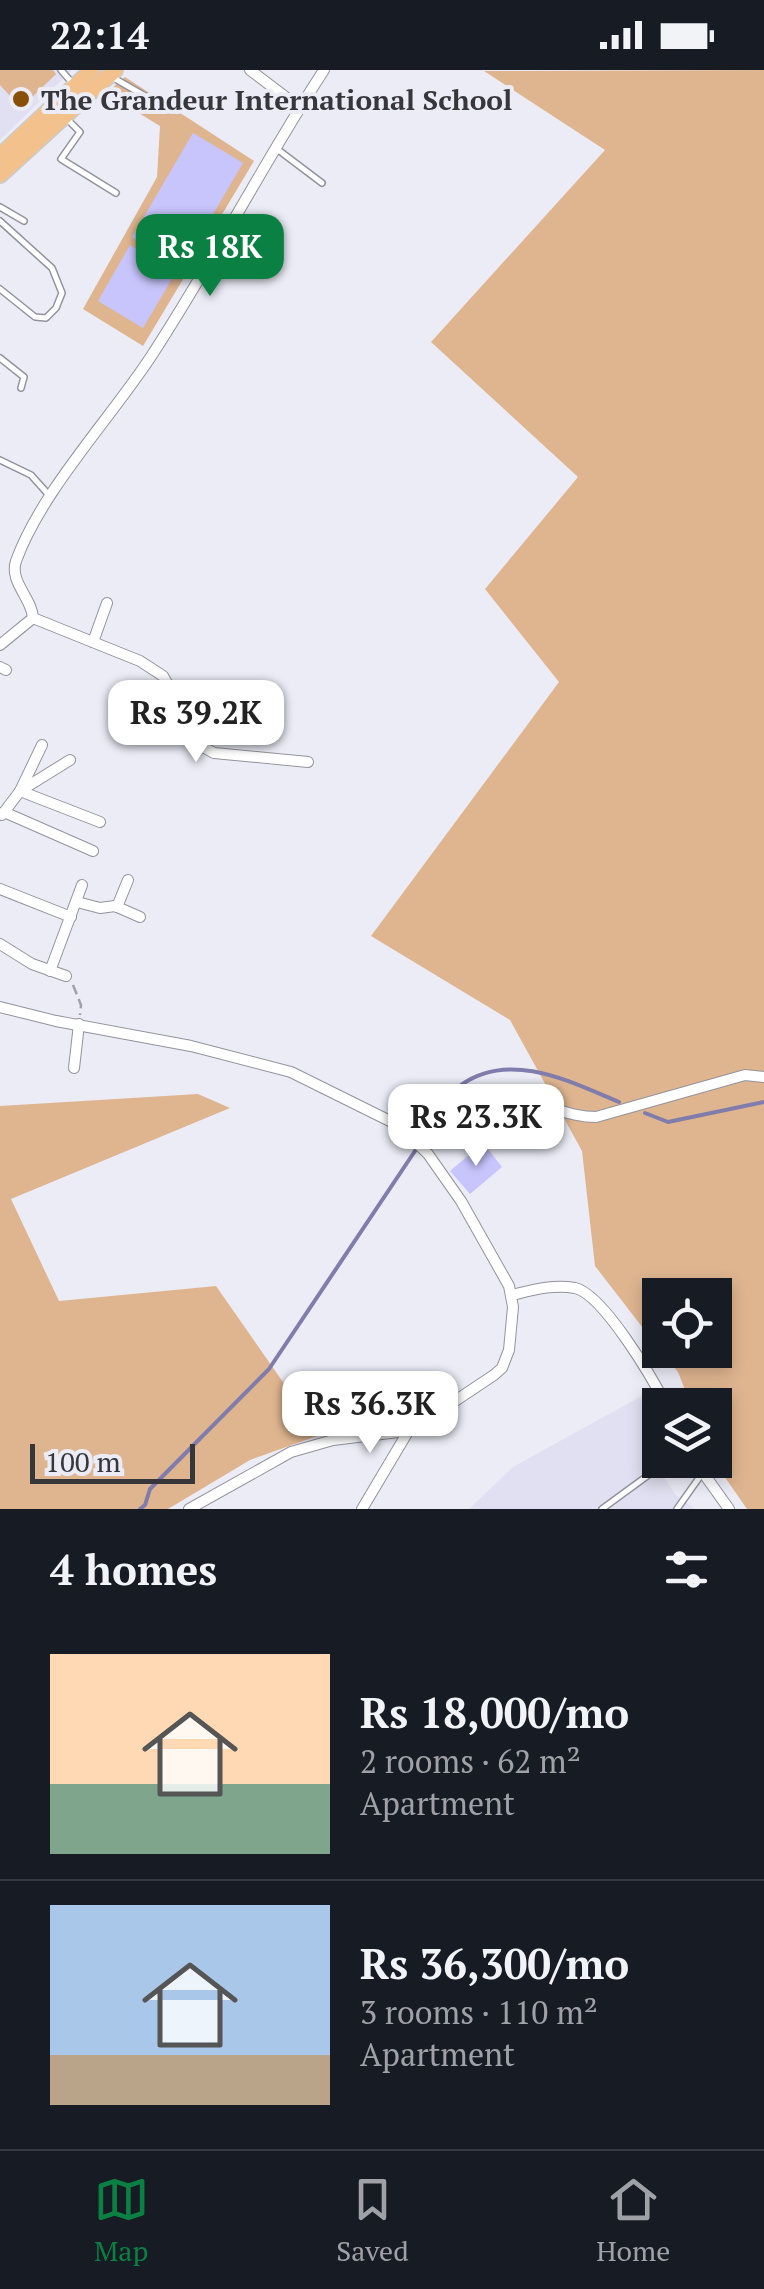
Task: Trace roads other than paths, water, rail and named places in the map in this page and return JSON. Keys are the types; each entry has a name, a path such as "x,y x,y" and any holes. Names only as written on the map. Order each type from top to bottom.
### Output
{"main road":[{"path":"0,156 92,70"},
{"path":"0,175 112,73"}],"street":[{"path":"250,70 300,108"},
{"path":"33,618 33,609 16,579 15,563 50,496 151,356 324,70"},
{"path":"93,642 106,603"},
{"path":"33,618 140,661 163,676 203,746 214,752 308,762"},
{"path":"0,645 33,618"},
{"path":"42,744 20,791 2,815 93,851"},
{"path":"20,791 70,760"},
{"path":"20,791 100,822"},
{"path":"116,906 128,880"},
{"path":"50,971 82,885"},
{"path":"0,889 71,917"},
{"path":"77,902 100,908 116,906 140,917"},
{"path":"0,944 66,976"},
{"path":"0,1007 191,1046 291,1072 398,1125 418,1143 462,1202 512,1295 509,1350 502,1368 444,1409 394,1432 333,1440 287,1454 188,1509"},
{"path":"74,1068 79,1024"},
{"path":"418,1143 456,1109 489,1100 537,1104 578,1117 596,1117 745,1075 764,1077"},
{"path":"512,1295 550,1286 575,1288 591,1296 648,1370 657,1388"},
{"path":"362,1509 413,1424"},
{"path":"706,1478 726,1508"}],"lane":[{"path":"61,70 75,86"},
{"path":"112,73 164,107"},
{"path":"64,117 80,132 61,158 116,193"},
{"path":"277,149 322,183"},
{"path":"0,208 24,221"},
{"path":"0,222 52,268 62,293 56,308 46,318 35,317 0,289"},
{"path":"0,358 24,377 22,388"},
{"path":"0,460 36,478 50,496"},
{"path":"602,1509 644,1478"},
{"path":"677,1509 698,1478"}],"waterway":[{"path":"433,1124 461,1085 500,1070 540,1073 619,1102"},
{"path":"645,1113 668,1122 764,1102"},
{"path":"140,1509 150,1489 269,1369 417,1148"}],"place":[{"name":"The Grandeur International School","path":"21,99"}]}
